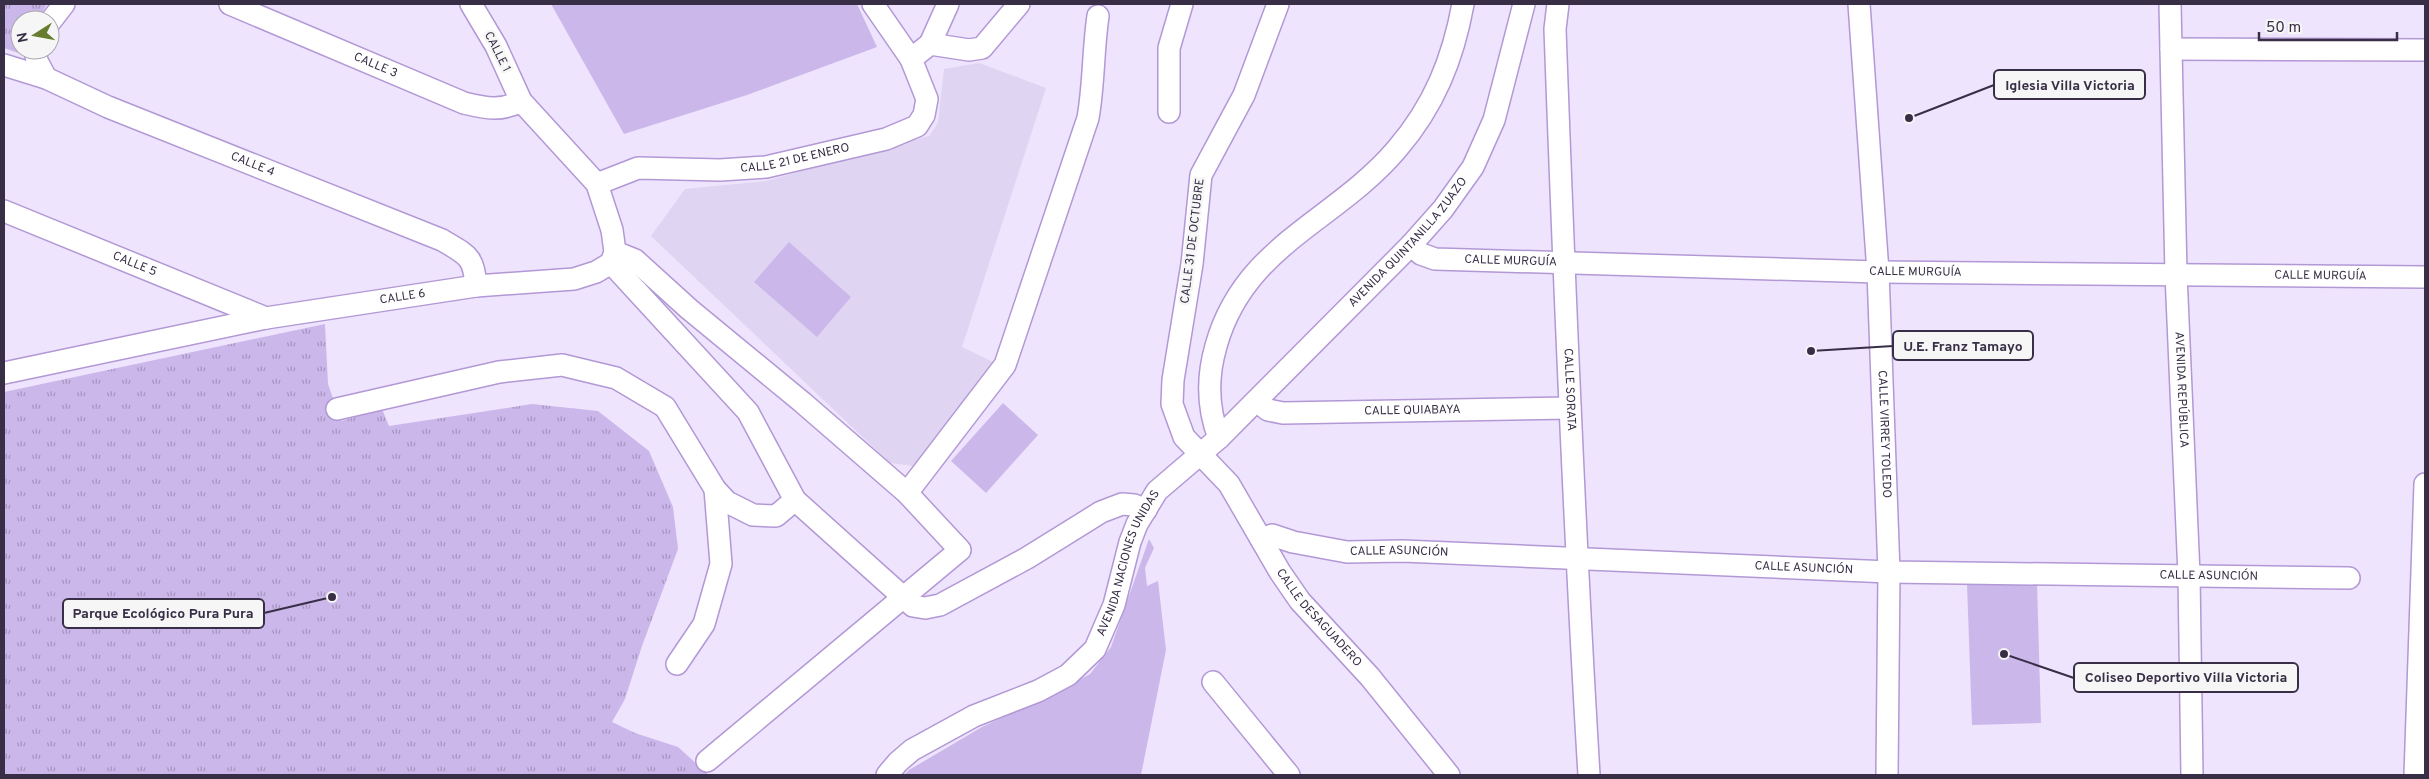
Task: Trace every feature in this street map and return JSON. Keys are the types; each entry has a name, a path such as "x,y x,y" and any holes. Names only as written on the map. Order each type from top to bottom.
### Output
{"street":[{"name":"CALLE 3","path":"230,4 464,103 494,110 512,106 521,101"},
{"name":"CALLE 1","path":"471,4 496,46 521,101"},
{"path":"873,4 889,13 911,60 930,44 948,4"},
{"path":"930,44 970,50 982,48 1019,4"},
{"path":"1169,112 1169,48 1182,4"},
{"name":"CALLE 31 DE OCTUBRE","path":"1201,455 1184,438 1172,404 1173,380 1192,264 1201,174 1244,95 1278,4"},
{"path":"1220,438 1212,416 1209,380 1223,321 1260,265 1282,245 1362,183 1395,151 1417,124 1434,98 1457,37 1463,4"},
{"name":"AVENIDA QUINTANILLA ZUAZO","path":"1220,438 1411,245 1443,209 1473,167 1494,120 1524,4"},
{"name":"CALLE SORATA","path":"1558,4 1555,29 1563,262 1576,558 1590,775"},
{"name":"CALLE VIRREY TOLEDO","path":"1859,4 1878,272 1889,572 1887,775"},
{"name":"AVENIDA REPÚBLICA","path":"2170,4 2176,274 2189,575 2192,775"},
{"path":"907,493 1005,365 1088,118 1093,91 1094,45 1098,16"},
{"path":"2171,49 2425,50"},
{"path":"37,60 46,78"},
{"name":"CALLE 21 DE ENERO","path":"597,184 638,168 720,170 766,167 886,139 917,126 924,115 927,99 911,60"},
{"name":"CALLE 4","path":"4,65 46,78 108,107 442,240 466,255 475,267 476,286"},
{"path":"521,101 597,184 612,230 613,258 748,412 795,500 913,606 925,608 940,605 1027,558 1101,512 1122,504 1134,505 1146,510"},
{"name":"CALLE 5","path":"4,211 266,318"},
{"name":"CALLE MURGUÍA","path":"1411,245 1421,254 1435,259 1878,272 2425,277"},
{"path":"613,258 635,260 689,309 907,493 960,550 707,761"},
{"name":"CALLE 6","path":"4,373 266,318 476,286 574,279 596,272 613,258"},
{"path":"337,409 499,372 562,365 616,378 665,408 715,489 727,502 753,515 776,516 795,500"},
{"name":"CALLE QUIABAYA","path":"1257,401 1268,410 1283,413 1570,408"},
{"name":"AVENIDA NACIONES UNIDAS","path":"887,775 912,750 935,736 974,716 1038,690 1068,675 1084,662 1095,649 1104,631 1114,605 1130,542 1146,510 1157,492 1220,438"},
{"name":"CALLE DESAGUADERO","path":"1201,455 1229,484 1300,601 1370,677 1449,775"},
{"path":"2415,775 2425,484"},
{"path":"677,664 704,624 721,564 715,489"},
{"name":"CALLE ASUNCIÓN","path":"1261,539 1272,535 1293,542 1347,552 1404,551 1889,572 2349,578"},
{"path":"1213,682 1289,775"}],"shaded area":[{"path":"979,63 1046,88 962,347 995,363 913,466 890,463 651,236 685,189 766,181 929,136 938,123 944,69"}],"green space":[{"path":"4,4 47,4 44,10 10,10 10,50 4,48"},
{"path":"551,4 857,4 877,47 747,95 624,134"},
{"path":"789,242 851,297 817,337 754,282"},
{"path":"325,324 328,384 341,421 382,409 389,426 532,404 598,411 649,451 673,507 678,549 642,646 625,699 612,722 635,733 678,747 709,775 4,775 4,392"},
{"path":"1003,403 1038,435 986,493 951,461"},
{"path":"1149,539 1154,548 1145,568 1147,586 1158,581 1166,650 1141,775 904,775 909,770 982,727 1060,691 1090,674 1111,647"},
{"path":"2037,582 2041,723 1972,725 1967,584"}],"place":[{"name":"Iglesia Villa Victoria","path":"1909,118"},
{"name":"U.E. Franz Tamayo","path":"1811,351"},
{"name":"Parque Ecológico Pura Pura","path":"332,597"},
{"name":"Coliseo Deportivo Villa Victoria","path":"2004,654"}]}
